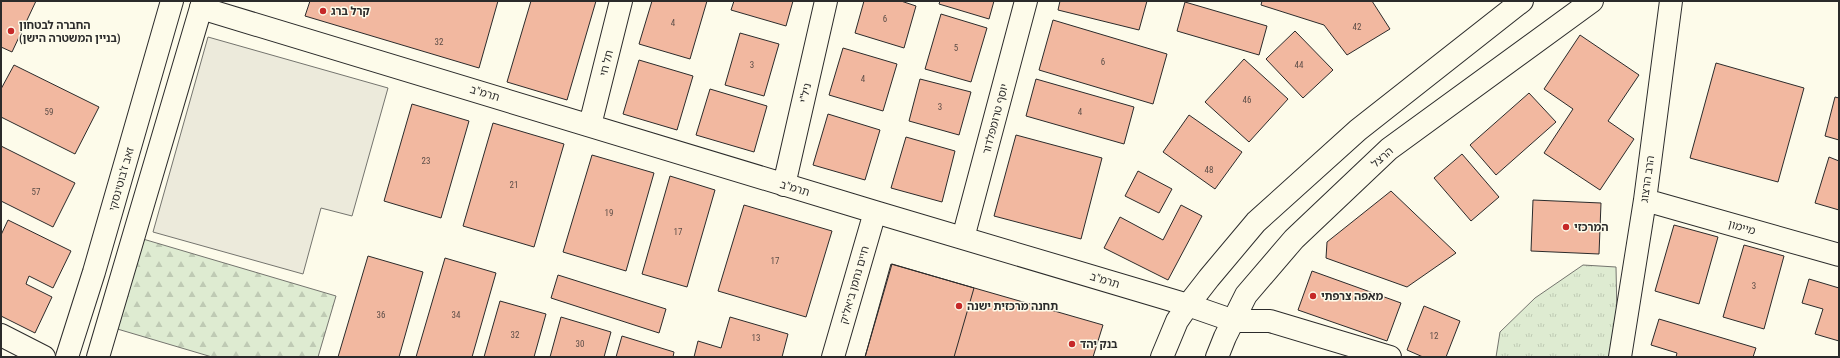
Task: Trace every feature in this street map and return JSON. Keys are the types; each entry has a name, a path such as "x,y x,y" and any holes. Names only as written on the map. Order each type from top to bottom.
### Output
{"street":[{"name":"זאב ז'בוטינסקי","path":"67,357 94,272 172,1"},
{"name":"תל חי","path":"590,125 621,1"},
{"name":"ניל\"י","path":"784,185 826,1"},
{"name":"יוסף טרומפלדור","path":"963,238 1026,1"},
{"path":"1162,357 1177,321 1188,305 1208,278 1262,216 1358,130 1522,1"},
{"name":"הרצל","path":"1217,357 1246,295 1294,239 1389,149 1592,1"},
{"name":"הרב הרצוג","path":"1620,357 1645,200 1671,1"},
{"name":"תרמ\"ב","path":"202,4 784,185 1188,305 1234,321 1270,321 1390,357"},
{"path":"98,357 202,4"},
{"name":"מיימון","path":"1645,200 1839,255"},
{"name":"חיים נחמן ביאליק","path":"833,357 874,212"},
{"path":"1,335 44,357"}],"green space":[{"path":"143,239 336,296 318,357 212,357 114,328"},
{"path":"1583,265 1616,267 1617,317 1609,357 1496,357 1500,332 1535,298"}],"shaded area":[{"path":"208,37 388,88 352,216 321,208 303,274 153,232"}],"building":[{"name":"החברה לבטחון (בניין המשטרה הישן)","path":"1,1 36,1 12,52 1,47"},
{"path":"310,1 498,1 479,68 305,16"},
{"path":"531,1 596,1 567,100 507,82"},
{"path":"652,1 707,1 690,59 639,44"},
{"path":"734,1 793,1 786,26 731,10"},
{"path":"864,1 901,1 916,6 904,48 855,33"},
{"path":"940,1 994,1 989,19 939,4"},
{"path":"1060,1 1147,1 1139,30 1058,10"},
{"path":"1262,1 1372,1 1390,29 1347,55 1324,25 1261,5"},
{"path":"1185,2 1267,26 1259,55 1177,31"},
{"path":"941,14 987,28 971,82 925,69"},
{"path":"1053,20 1167,54 1153,104 1039,70"},
{"path":"1295,31 1333,70 1303,98 1266,59"},
{"path":"740,33 779,44 764,96 725,85"},
{"path":"1580,35 1639,75 1608,121 1634,139 1600,190 1544,153 1573,109 1544,89"},
{"path":"843,48 897,64 883,111 829,95"},
{"path":"1244,59 1288,99 1249,142 1205,102"},
{"path":"639,60 693,76 677,130 623,114"},
{"path":"1716,63 1804,88 1778,182 1690,158"},
{"path":"14,65 99,107 75,154 1,117 1,89"},
{"path":"920,79 971,92 959,135 909,121"},
{"path":"1036,79 1134,107 1124,144 1026,116"},
{"path":"710,89 767,106 754,152 696,135"},
{"path":"1529,93 1556,122 1496,175 1470,145"},
{"path":"1835,97 1839,98 1839,140 1825,136"},
{"path":"412,104 469,121 441,218 384,201"},
{"path":"828,114 880,130 865,180 813,165"},
{"path":"1189,115 1242,152 1215,189 1163,152"},
{"path":"493,123 564,144 534,247 463,226"},
{"path":"1016,135 1102,158 1081,239 994,216"},
{"path":"906,137 955,151 942,202 891,188"},
{"path":"1,146 75,183 53,227 1,201"},
{"path":"1462,154 1499,197 1471,221 1434,178"},
{"path":"592,155 654,173 626,271 563,252"},
{"path":"1829,157 1839,161 1839,210 1815,203"},
{"path":"1138,171 1172,189 1159,213 1125,196"},
{"path":"670,176 715,190 687,287 642,274"},
{"path":"1391,191 1456,253 1407,287 1326,258 1327,242"},
{"name":"המרכזי","path":"1533,200 1601,203 1599,254 1531,251"},
{"path":"744,205 832,231 806,317 718,291"},
{"path":"1181,205 1202,216 1168,280 1104,248 1120,217 1163,240"},
{"path":"8,220 71,251 53,288 29,276 26,284 52,297 35,333 1,316 1,235"},
{"path":"1674,225 1718,237 1699,304 1655,291"},
{"path":"1744,245 1784,256 1764,329 1723,317"},
{"path":"368,256 423,272 399,357 338,357"},
{"path":"445,258 496,273 472,357 416,357"},
{"name":"תחנה מרכזית ישנה","path":"891,264 1103,325 1093,357 865,357"},
{"path":"892,264 974,288 954,357 865,357"},
{"path":"1312,271 1401,303 1387,341 1298,310"},
{"path":"558,275 666,309 659,333 551,298"},
{"path":"1809,279 1839,288 1839,341 1815,334 1823,309 1802,303"},
{"path":"500,301 546,314 534,357 484,357"},
{"path":"1424,306 1460,321 1446,357 1423,357 1407,350"},
{"path":"561,317 611,332 604,357 550,357"},
{"path":"730,317 788,334 782,357 694,357 698,341 721,348"},
{"path":"1659,319 1756,348 1753,357 1676,357 1677,353 1651,345"},
{"path":"622,336 674,352 673,357 616,357"}],"place":[{"name":"קרל ברג","path":"323,11"},
{"name":"החברה לבטחון (בניין המשטרה הישן)","path":"11,31"},
{"name":"המרכזי","path":"1566,227"},
{"name":"מאפה צרפתי","path":"1313,296"},
{"name":"תחנה מרכזית ישנה","path":"959,306"},
{"name":"בנק יהד","path":"1072,344"}]}
